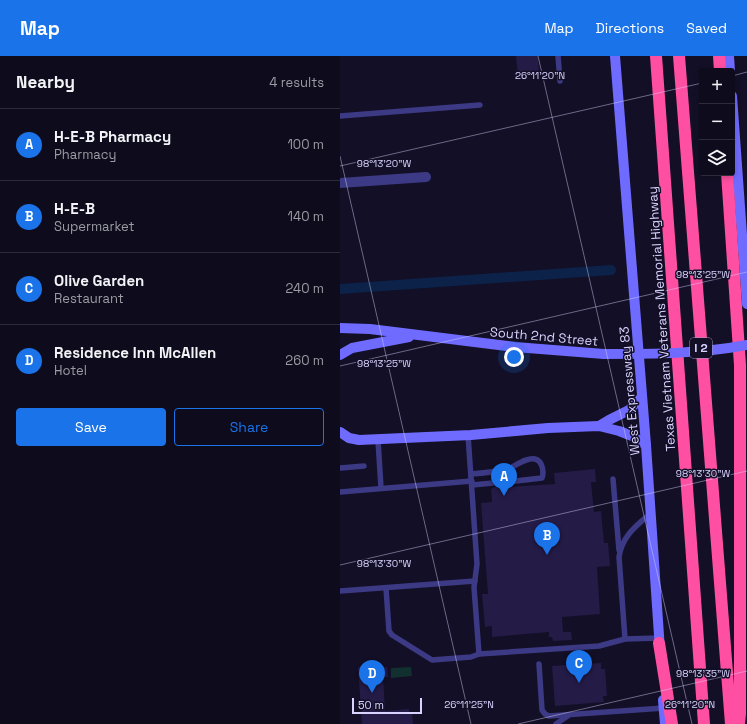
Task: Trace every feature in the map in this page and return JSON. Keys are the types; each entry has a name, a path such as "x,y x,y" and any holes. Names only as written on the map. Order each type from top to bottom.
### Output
{"highway":[{"name":"Texas Vietnam Veterans Memorial Highway","path":"656,56 704,724"},
{"name":"I 2","path":"679,56 731,724"},
{"path":"719,56 727,66"},
{"path":"727,176 740,388 739,724"},
{"path":"740,388 747,399"},
{"path":"659,640 672,724"}],"main road":[{"name":"West Expressway 83","path":"616,56 646,445 665,724"},
{"path":"733,104 744,210 747,304"},
{"name":"South 2nd Street","path":"340,328 370,329 515,348 604,354 660,354 747,346"},
{"path":"340,355 352,348 416,335"},
{"path":"599,426 629,410 642,397"},
{"path":"340,424 366,440"},
{"path":"340,432 349,438 359,440 378,440 468,435 548,428 599,426 632,436 646,445"}],"street":[{"path":"340,184 426,178"}],"lane":[{"path":"558,56 560,81"},
{"path":"340,116 480,105"},
{"path":"468,435 477,564 474,587 479,654"},
{"path":"378,440 381,488"},
{"path":"471,474 501,470 535,459 539,461 542,467 542,478 507,482"},
{"path":"340,468 364,466"},
{"path":"613,479 625,639"},
{"path":"340,492 381,488 493,483"},
{"path":"619,557 620,547 624,539 650,512"},
{"path":"340,591 475,581"},
{"path":"386,588 388,627 392,635 432,660 470,657 479,654 599,646 625,639 659,640"},
{"path":"539,664 542,710 549,716 664,708"},
{"path":"556,724 570,715"}],"green space":[{"path":"411,667 412,676 391,678 391,668"}],"building":[{"path":"516,56 538,56 539,74 518,76"},
{"path":"595,469 596,482 591,482 594,512 601,511 604,543 608,543 610,566 597,567 600,614 562,617 563,632 571,632 572,640 553,641 552,637 549,637 549,632 492,637 492,626 485,627 482,594 488,594 481,503 492,502 491,489 496,486 497,483 495,479 505,478 503,483 507,487 555,484 554,473"},
{"path":"601,663 601,669 605,669 607,696 603,696 604,702 555,706 552,666"},
{"path":"382,665 382,667 387,667 388,677 383,677 385,711 409,709 409,713 412,712 413,724 362,724 358,667"}],"waterway":[{"path":"340,289 611,270"}],"place":[{"name":"H-E-B Pharmacy","path":"504,496"},
{"name":"H-E-B","path":"547,555"},
{"name":"Olive Garden","path":"579,683"},
{"name":"Residence Inn McAllen","path":"372,693"}]}
